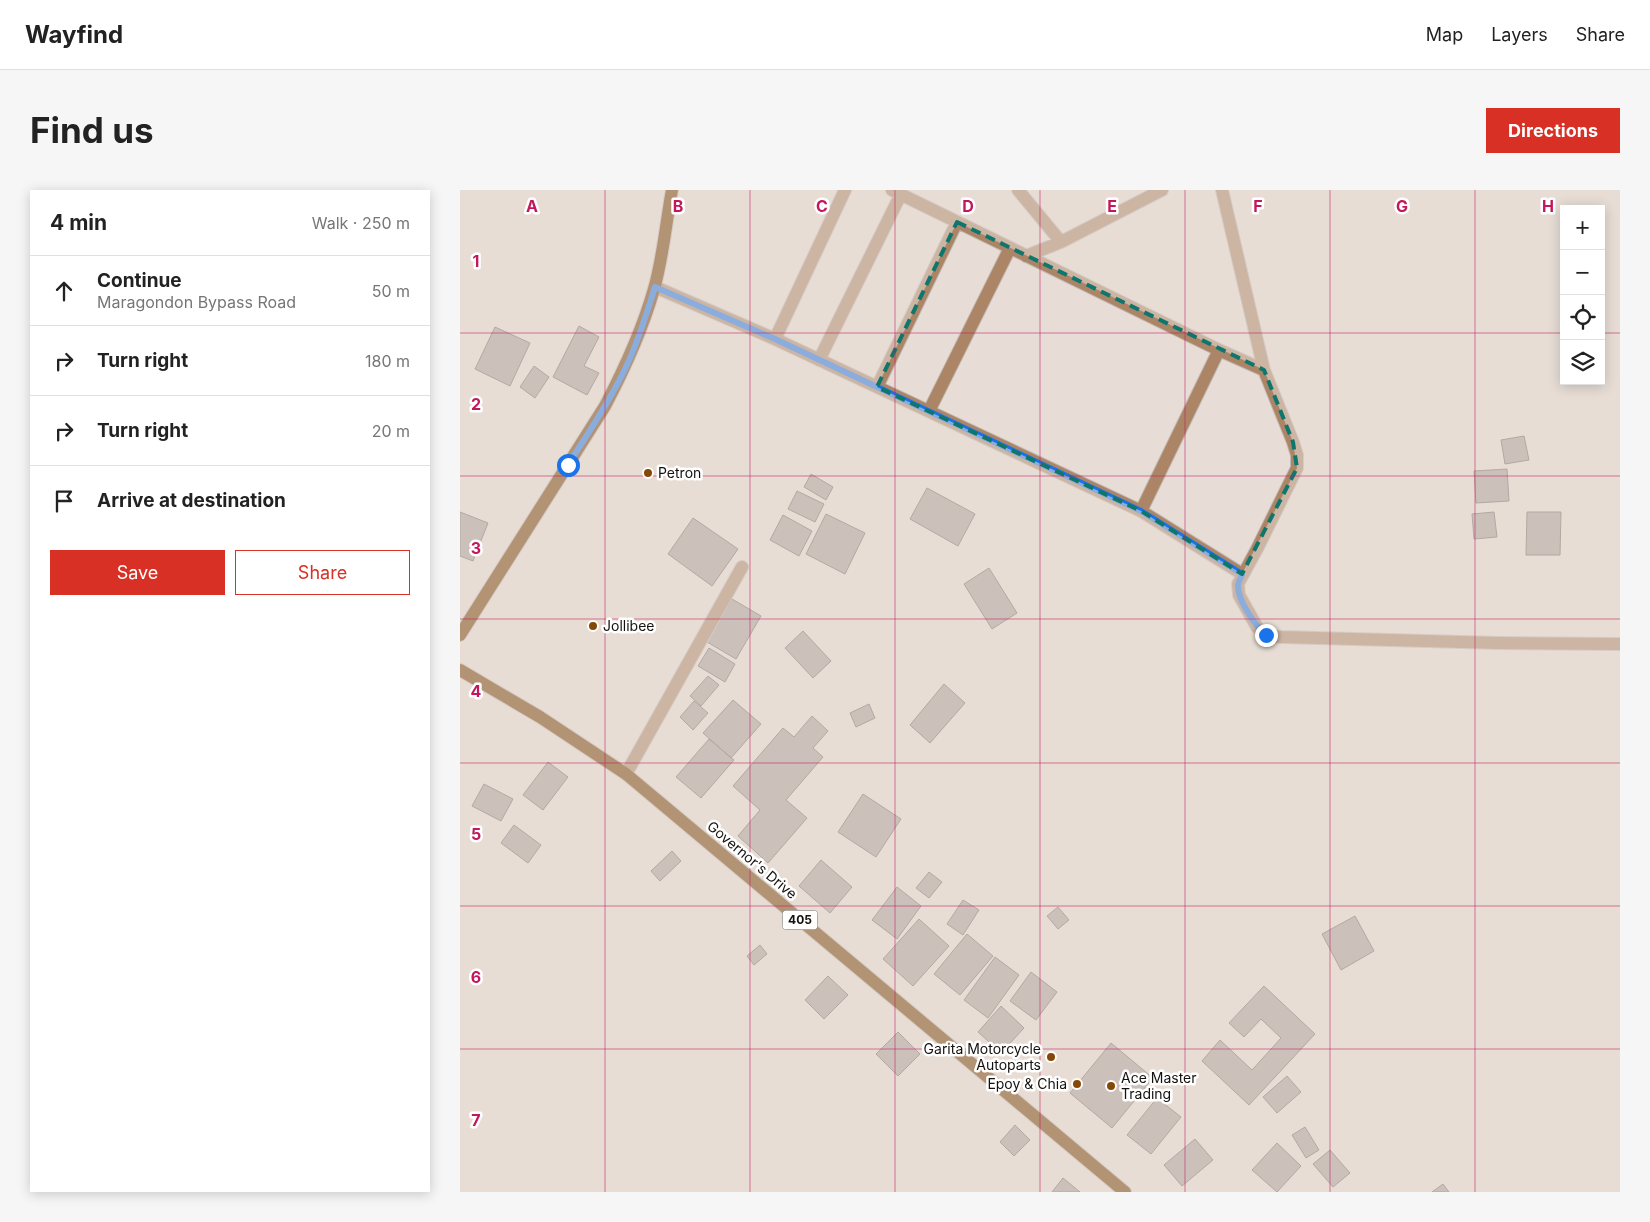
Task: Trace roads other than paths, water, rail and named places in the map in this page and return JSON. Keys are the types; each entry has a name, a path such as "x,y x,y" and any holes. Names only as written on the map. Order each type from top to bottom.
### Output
{"main road":[{"path":"460,635 605,406 628,361 641,330 655,287 672,190"},
{"name":"Governor's Drive","path":"460,670 540,717 626,774 1124,1192"}],"street":[{"path":"775,339 845,190"},
{"path":"1018,190 1061,242"},
{"path":"1026,256 1061,242 1162,190"},
{"path":"1222,190 1264,370 1297,456 1297,468 1238,584 1239,595 1257,627 1266,635 1489,643 1620,644"},
{"path":"819,360 896,192 1219,350 1264,370"},
{"path":"877,387 957,222"},
{"path":"929,412 1010,248"},
{"path":"655,287 775,339 1141,511 1242,574"},
{"path":"1141,511 1219,350"},
{"path":"626,774 742,566"}],"place":[{"name":"Petron","path":"648,473"},
{"name":"Jollibee","path":"593,626"},
{"name":"Garita Motorcycle Autoparts","path":"1051,1057"},
{"name":"Epoy & Chia","path":"1077,1084"},
{"name":"Ace Master Trading","path":"1111,1086"}]}
